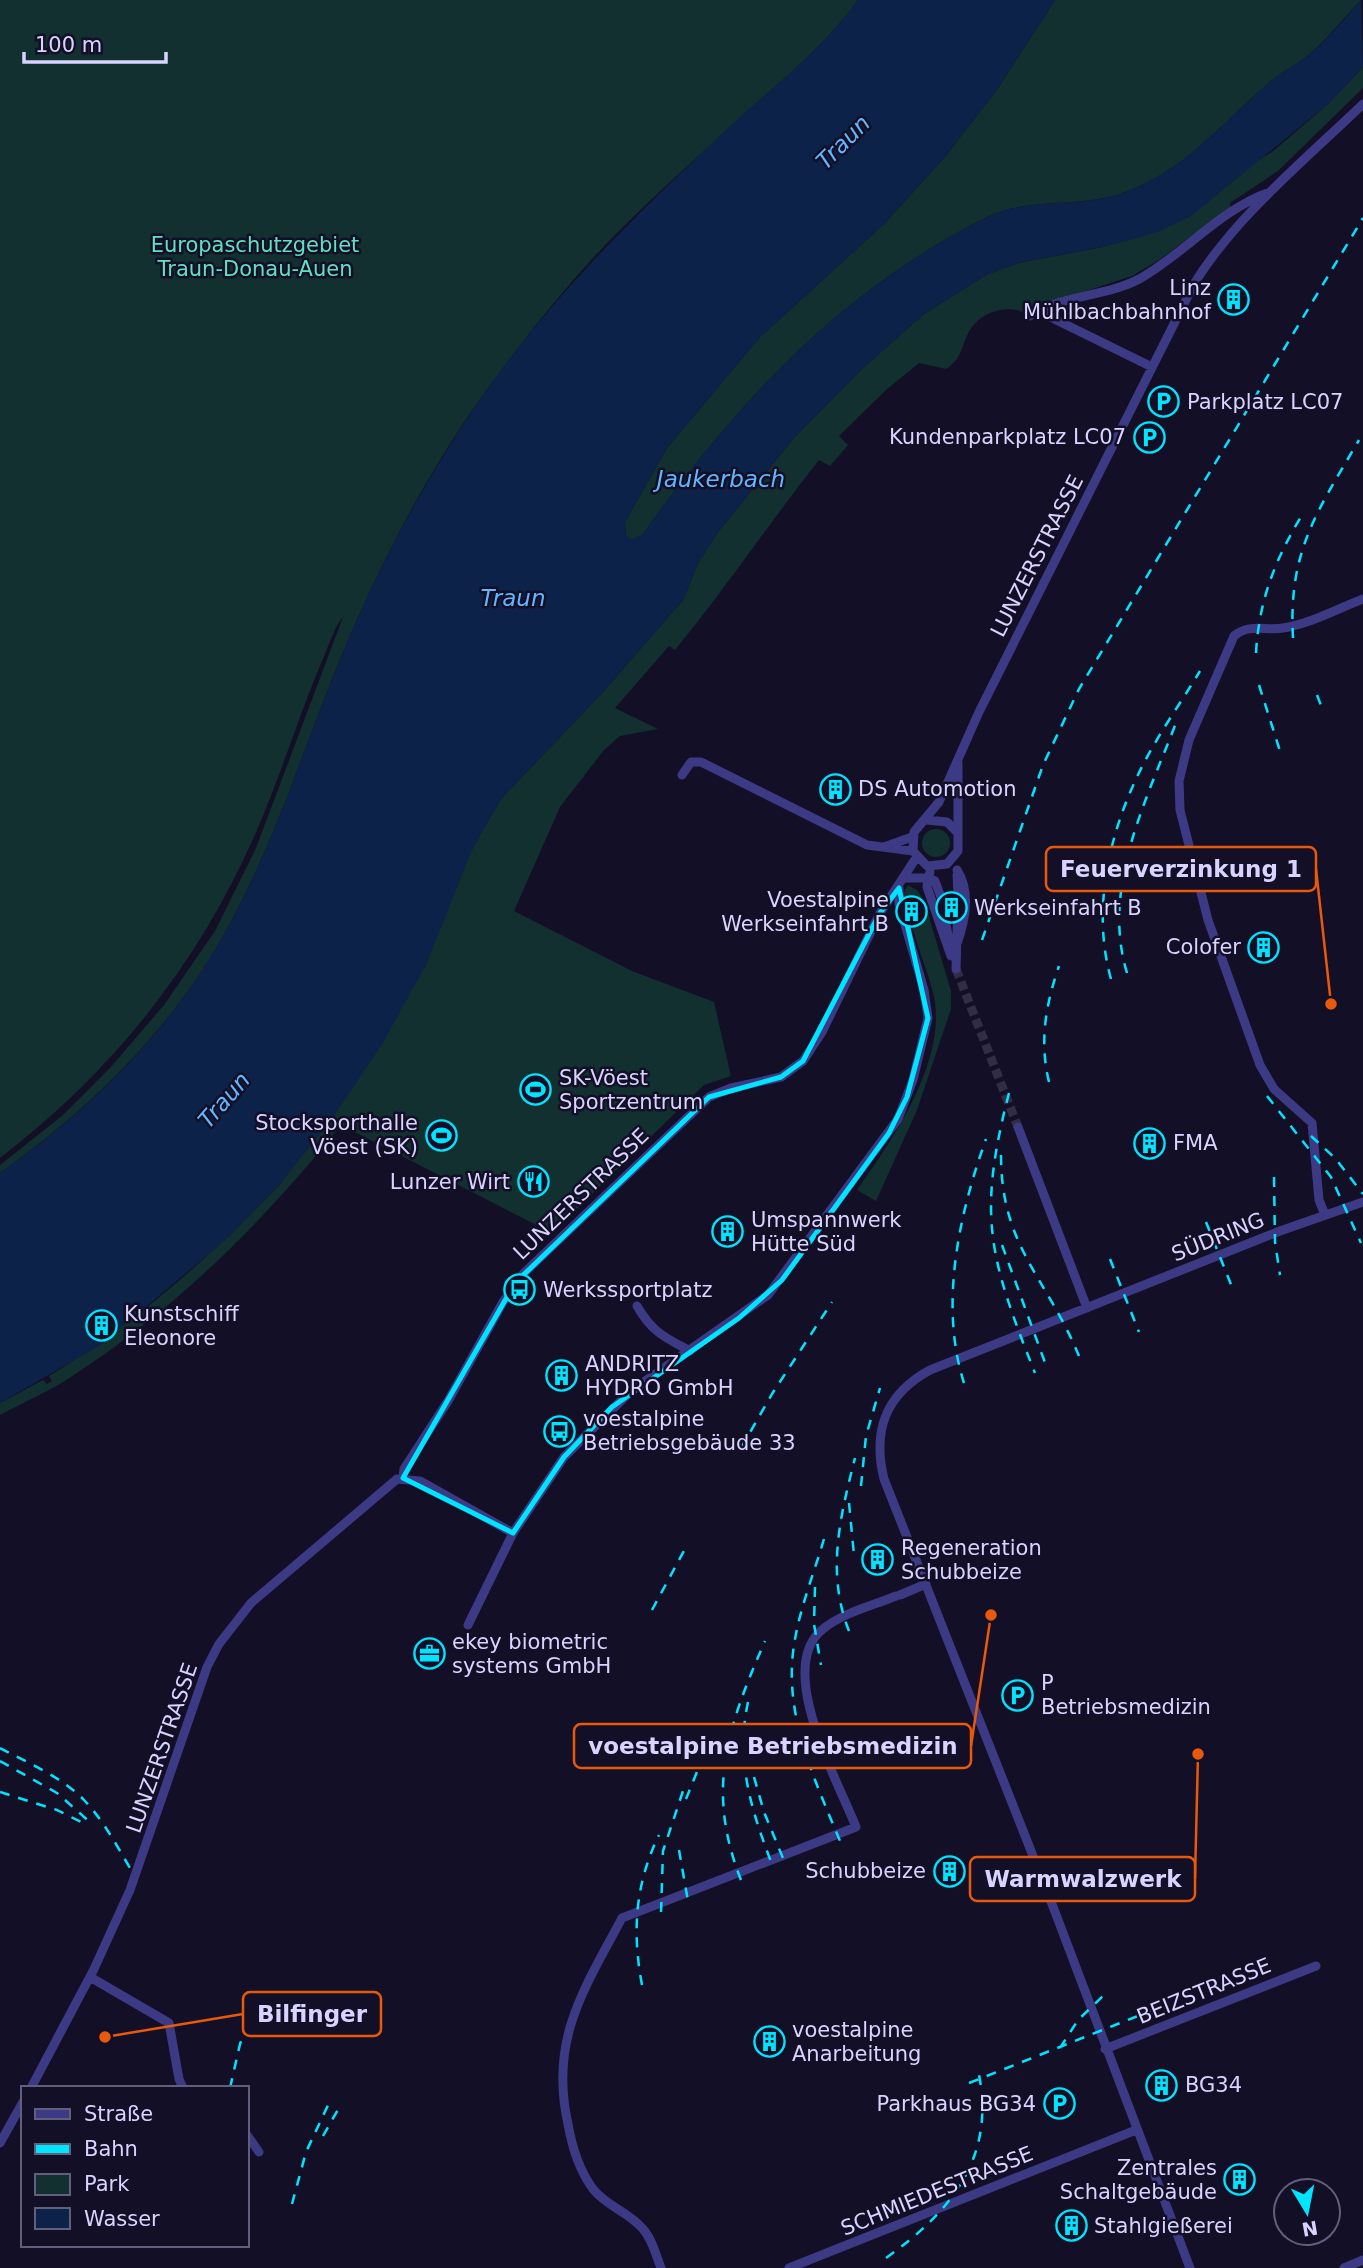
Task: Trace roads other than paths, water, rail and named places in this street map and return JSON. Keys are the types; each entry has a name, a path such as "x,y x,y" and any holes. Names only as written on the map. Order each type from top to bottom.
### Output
{"street":[{"name":"LUNZERSTRASSE","path":"912,837 939,802 979,712 1184,301 1211,257 1363,104"},
{"path":"1152,367 1034,314 1139,279 1243,202 1275,190"},
{"path":"1325,1215 1319,1200 1312,1123 1274,1089 1260,1065 1208,920 1180,810 1179,781 1194,727 1234,636 1250,628 1292,626 1363,600"},
{"path":"682,775 691,762 701,762 867,845 914,854 928,866 926,887 953,952"},
{"name":"LUNZERSTRASSE","path":"905,878 928,866 942,866 956,856 960,845 957,833 958,763"},
{"path":"925,821 940,819 957,833"},
{"path":"881,848 912,837 914,854"},
{"path":"901,852 907,858 908,868"},
{"name":"LUNZERSTRASSE","path":"32,2086 90,1977 139,1868 197,1692 219,1644 251,1603 381,1490 403,1478 404,1469 437,1420 515,1283 709,1097 731,1088 781,1077 803,1062 822,1032 880,913 905,878 914,854"},
{"path":"953,952 958,898 956,856"},
{"path":"953,952 965,914 963,882 957,870"},
{"path":"905,878 928,877 935,881 942,900 953,952"},
{"path":"468,1625 513,1533 543,1484 587,1433 631,1391 756,1306 775,1288 900,1113 920,1055 928,1018 924,990 899,904 898,888"},
{"path":"1018,1127 1087,1308"},
{"name":"SÜDRING","path":"1190,2268 881,1465 880,1437 892,1401 906,1384 930,1370 1363,1202"},
{"path":"637,1306 657,1334 690,1351"},
{"path":"403,1478 420,1481 513,1533"},
{"path":"661,2268 644,2230 600,2197 578,2162 562,2096 562,2061 569,2024 580,1996 622,1918 856,1827 807,1703 803,1669 806,1652 821,1630 834,1621 926,1584"},
{"name":"BEIZSTRASSE","path":"1105,2049 1316,1966"},
{"path":"90,1977 169,2022 182,2086"},
{"path":"0,2143 21,2106"},
{"name":"SCHMIEDESTRASSE","path":"789,2268 1136,2130"},
{"path":"248,2136 259,2152"},
{"path":"1344,2268 1363,2260"}],"water":[{"name":"Traun","path":"858,0 1055,0 996,91 944,158 884,224 760,337 667,448 625,522 626,536 631,540 643,534 716,439 794,354 883,280 932,247 1001,212 1017,207 1104,198 1143,185 1164,173 1201,145 1271,81 1310,54 1361,0 1363,67 1328,104 1191,216 1158,232 1108,246 1018,263 986,275 924,314 863,368 793,439 718,532 698,563 683,600 603,692 500,800 472,850 426,965 381,1046 331,1120 280,1184 230,1236 102,1344 0,1403 0,1173 64,1123 124,1068 152,1037 201,973 222,938 260,861 338,663 383,564 432,475 486,391 540,320 599,254 726,130 813,52"}],"tunnel":[{"path":"956,969 1018,1127"}],"railway":[{"path":"982,940 1043,765 1079,689 1363,218"},
{"path":"1293,638 1295,580 1308,533 1359,440"},
{"path":"1256,653 1261,615 1270,581 1302,515"},
{"path":"1111,979 1105,954 1103,902 1118,825 1144,763 1200,671"},
{"path":"1259,685 1280,751"},
{"path":"1317,695 1322,708"},
{"path":"1127,973 1120,941 1119,909 1123,877 1140,814 1176,723"},
{"path":"1049,1082 1045,1023 1059,966"},
{"path":"1009,1093 993,1172 993,1236 1007,1298 1035,1373"},
{"path":"1267,1096 1331,1177 1361,1243"},
{"path":"1311,1136 1335,1158 1363,1194"},
{"path":"964,1383 953,1323 953,1291 961,1229 986,1139"},
{"path":"1001,1155 1003,1187 1017,1238 1079,1356"},
{"path":"1274,1177 1275,1242 1280,1275"},
{"path":"1206,1222 1234,1292"},
{"path":"1002,1245 1047,1368"},
{"path":"1110,1259 1139,1332"},
{"path":"741,1448 772,1394 832,1302"},
{"path":"861,1486 866,1436 880,1388"},
{"path":"849,1631 838,1588 837,1566 840,1523 855,1458"},
{"path":"849,1503 854,1555"},
{"path":"824,1539 796,1633 792,1688 806,1755 840,1841"},
{"path":"652,1610 686,1547"},
{"path":"815,1587 814,1624 821,1665"},
{"path":"741,1880 730,1847 724,1816 723,1787 732,1730 765,1641"},
{"path":"748,1702 743,1745 748,1786 758,1826 773,1867"},
{"path":"686,1799 707,1747"},
{"path":"0,1748 44,1771 75,1792 103,1824 130,1868"},
{"path":"0,1761 57,1793 92,1824"},
{"path":"754,1777 764,1812 785,1863"},
{"path":"661,1912 663,1851 684,1788"},
{"path":"0,1792 57,1810 87,1825"},
{"path":"642,1985 637,1946 640,1890 659,1835"},
{"path":"679,1850 688,1901"},
{"path":"1060,2048 1078,2020 1107,1992"},
{"path":"230,2086 240,2044 253,2009"},
{"path":"969,2083 1153,2010"},
{"path":"886,2258 931,2221 964,2179 975,2155 981,2129 982,2101 978,2070"},
{"path":"292,2204 306,2152 330,2101"},
{"path":"323,2136 340,2106"}],"place":[{"name":"Linz Mühlbachbahnhof","path":"1234,300"},
{"name":"Parkplatz LC07","path":"1164,402"},
{"name":"Kundenparkplatz LC07","path":"1149,437"},
{"name":"DS Automotion","path":"835,789"},
{"name":"Werkseinfahrt B","path":"951,908"},
{"name":"Voestalpine Werkseinfahrt B","path":"912,912"},
{"name":"Colofer","path":"1264,947"},
{"name":"Feuerverzinkung 1","path":"1331,1004"},
{"name":"SK-Vöest Sportzentrum","path":"536,1090"},
{"name":"Stocksporthalle Vöest (SK)","path":"441,1135"},
{"name":"FMA","path":"1150,1143"},
{"name":"Lunzer Wirt","path":"533,1182"},
{"name":"Umspannwerk Hütte Süd","path":"728,1232"},
{"name":"Werkssportplatz","path":"520,1290"},
{"name":"Kunstschiff Eleonore","path":"101,1326"},
{"name":"ANDRITZ HYDRO GmbH","path":"562,1376"},
{"name":"voestalpine Betriebsgebäude 33","path":"560,1431"},
{"name":"Regeneration Schubbeize","path":"878,1560"},
{"name":"voestalpine Betriebsmedizin","path":"991,1615"},
{"name":"ekey biometric systems GmbH","path":"429,1654"},
{"name":"P Betriebsmedizin","path":"1018,1695"},
{"name":"Warmwalzwerk","path":"1198,1754"},
{"name":"Schubbeize","path":"949,1871"},
{"name":"Bilfinger","path":"105,2037"},
{"name":"voestalpine Anarbeitung","path":"769,2042"},
{"name":"BG34","path":"1162,2085"},
{"name":"Parkhaus BG34","path":"1059,2104"},
{"name":"Zentrales Schaltgebäude","path":"1240,2180"},
{"name":"Stahlgießerei","path":"1071,2226"}],"park label":[{"name":"Europaschutzgebiet Traun-Donau-Auen","path":"255,257"}],"water label":[{"name":"Jaukerbach","path":"721,479"}]}
